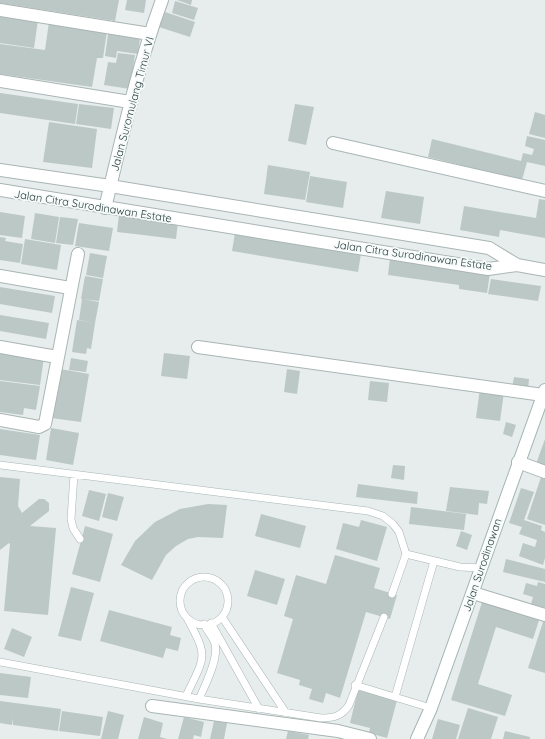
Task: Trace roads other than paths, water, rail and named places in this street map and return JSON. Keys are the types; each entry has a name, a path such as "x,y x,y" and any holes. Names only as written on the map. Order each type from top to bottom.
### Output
{"street":[{"name":"Jalan Suromulang Timur VI","path":"105,208 130,102 150,34 162,0"},
{"path":"0,10 150,34"},
{"path":"0,81 130,102"},
{"path":"333,143 545,191"},
{"name":"Jalan Citra Surodinawan Estate","path":"0,170 110,186 489,248 518,265"},
{"name":"Jalan Citra Surodinawan Estate","path":"0,190 105,208 488,268 518,265"},
{"path":"0,420 43,427 46,424 57,356 78,254"},
{"path":"518,265 545,270"},
{"path":"0,276 70,288"},
{"path":"0,347 57,356"},
{"path":"198,347 544,392"},
{"name":"Jalan Surodinawan","path":"417,739 431,708 544,392"},
{"path":"518,462 545,472"},
{"path":"473,592 545,615"},
{"path":"152,706 342,732 370,739"}],"lane":[{"path":"0,465 368,512 383,516 393,524 399,532 406,554 392,594"},
{"path":"74,474 71,519 73,528 80,539"},
{"path":"406,554 460,567 482,568"},
{"path":"394,696 434,561"},
{"path":"186,616 191,620 207,624 222,616 228,604 226,591 218,581 205,577 192,581 183,591 181,604 186,616 201,644 203,653 200,667 186,696"},
{"path":"222,616 286,713"},
{"path":"0,662 199,699 321,718 339,715 349,704 355,685 384,617"},
{"path":"199,699 207,681 215,650 215,644 207,624"},
{"path":"207,624 260,709"},
{"path":"355,685 431,708"}]}
